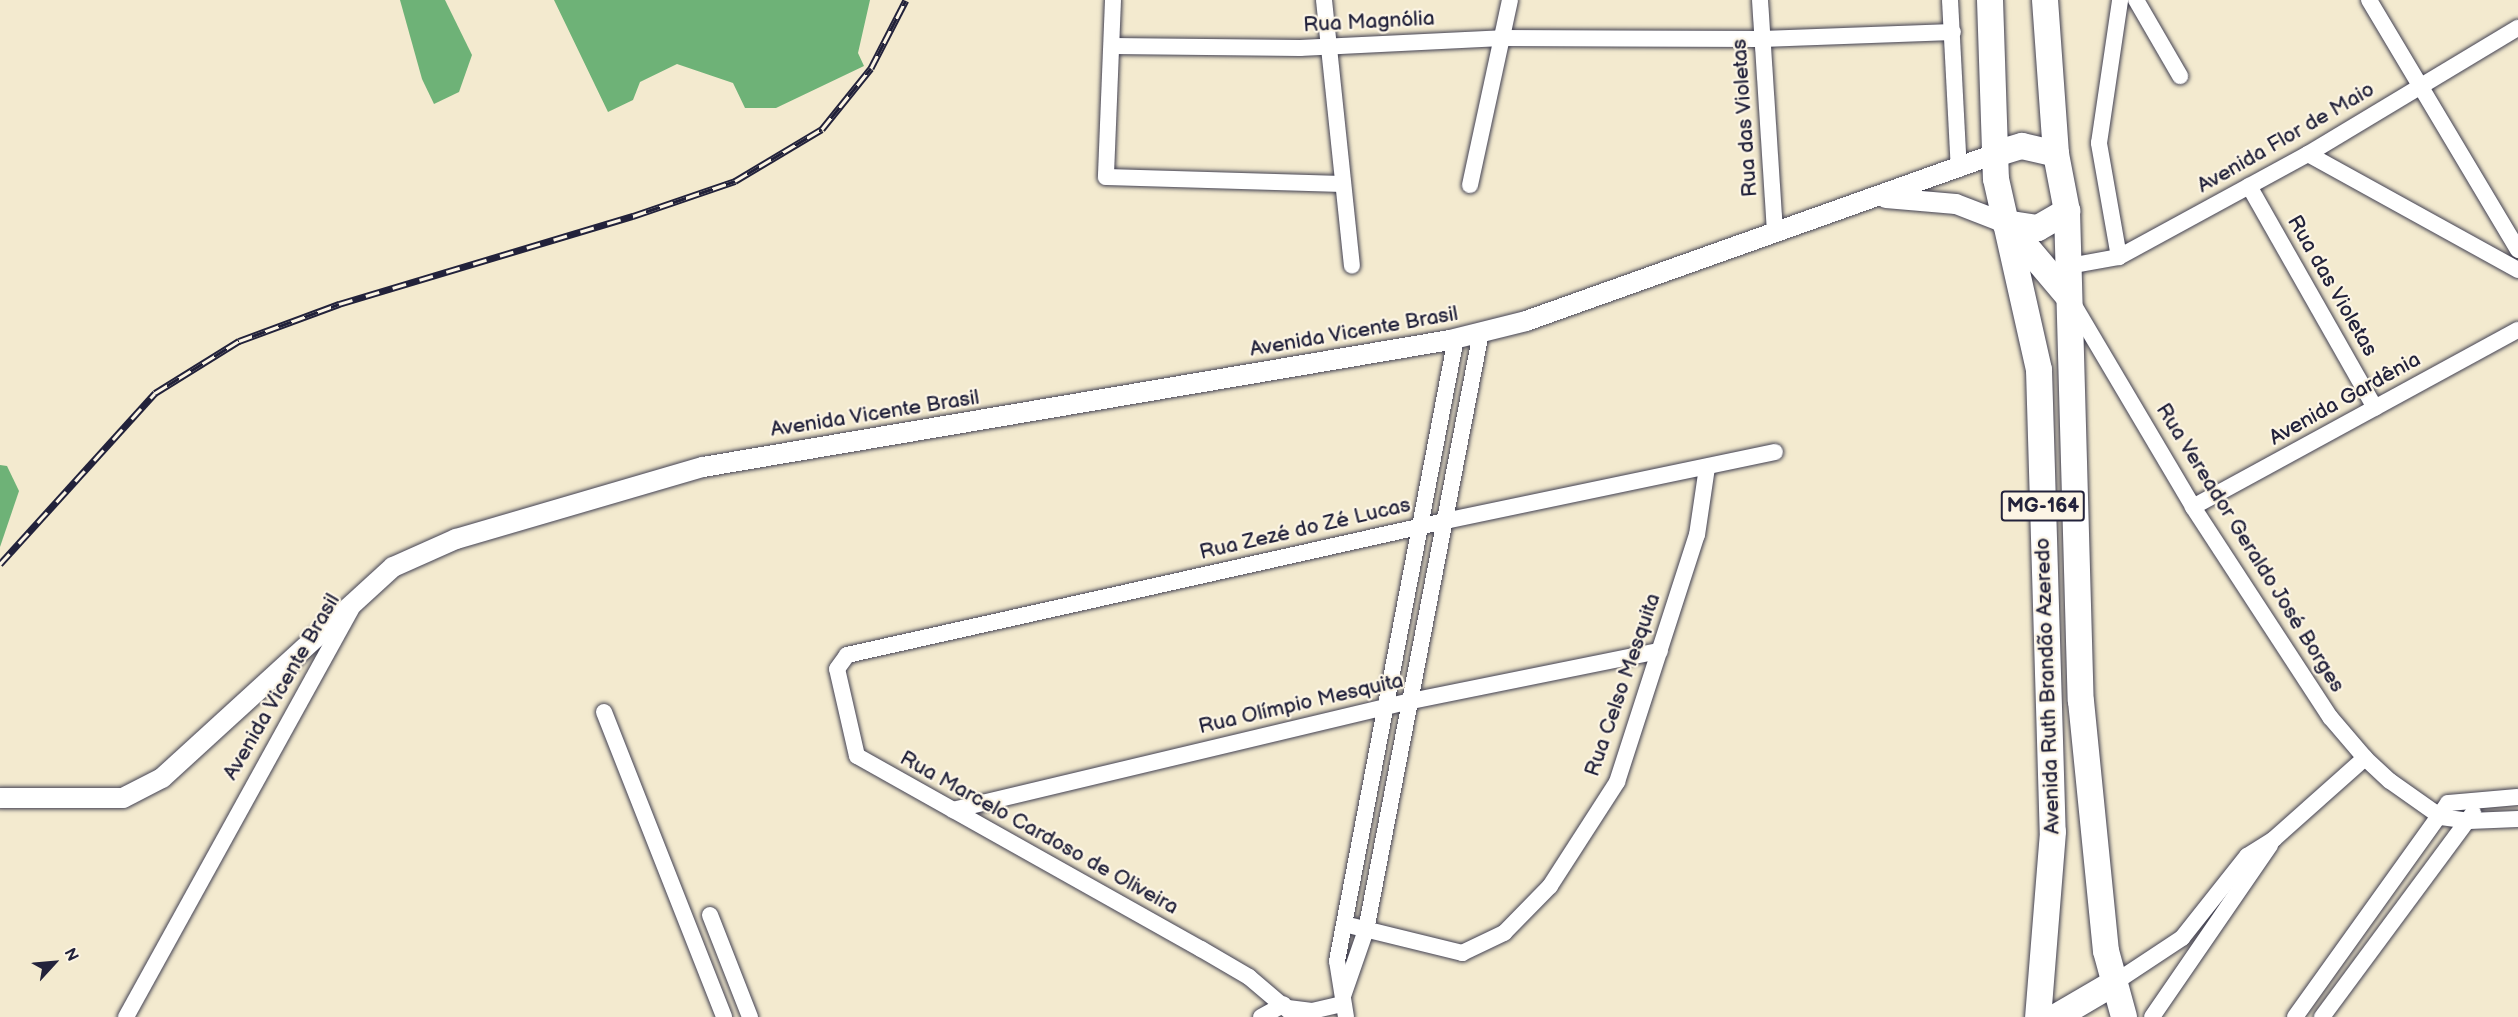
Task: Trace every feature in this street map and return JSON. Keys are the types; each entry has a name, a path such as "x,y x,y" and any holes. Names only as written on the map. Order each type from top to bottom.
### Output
{"main road":[{"name":"Avenida Ruth Brandão Azeredo","path":"1990,0 1996,179 2038,370 2053,832 2038,1017"},
{"name":"Avenida Ruth Brandão Azeredo","path":"2045,0 2056,154 2067,211 2081,701 2106,951 2124,1017"},
{"path":"1995,154 2022,146 2056,154"},
{"path":"2006,223 2038,228 2067,211"},
{"path":"2006,223 2068,296"},
{"path":"2056,1017 2114,983"}],"street":[{"path":"1113,0 1106,177 1343,184"},
{"path":"1324,0 1352,266"},
{"path":"1470,185 1510,0"},
{"name":"Rua das Violetas","path":"1760,0 1775,233"},
{"path":"1950,0 1959,169"},
{"path":"2119,257 2099,142 2120,0"},
{"path":"2136,0 2180,76"},
{"path":"2368,0 2518,250"},
{"name":"Avenida Flor de Maio","path":"2068,266 2119,257 2308,154 2518,28"},
{"name":"Rua Magnólia","path":"1112,46 1328,46 1502,38 1762,39 1953,32"},
{"name":"Avenida Vicente Brasil","path":"126,1017 352,606 393,567 456,539 703,467 1456,338 1526,321 1878,198 1995,154"},
{"path":"2308,154 2518,270"},
{"name":"Rua das Violetas","path":"2249,186 2375,408"},
{"name":"Avenida Vicente Brasil","path":"1878,198 1956,204 2006,223"},
{"name":"Rua Vereador Geraldo José Borges","path":"2068,296 2193,507 2330,717 2366,758 2419,804 2445,810"},
{"name":"Avenida Gardênia","path":"2193,507 2518,330"},
{"path":"1344,1006 1366,930 1482,332"},
{"path":"1344,1006 1337,961 1456,338"},
{"name":"Rua Zezé do Zé Lucas","path":"847,655 1445,520 1775,453"},
{"name":"Rua Celso Mesquita","path":"1344,924 1462,953 1504,933 1550,886 1617,782 1697,535 1707,467"},
{"path":"0,798 123,798 162,778 352,606"},
{"name":"Rua Olímpio Mesquita","path":"953,810 1411,701 1660,651"},
{"name":"Rua Marcelo Cardoso de Oliveira","path":"847,655 837,669 857,756 1201,949 1289,1010"},
{"path":"604,712 724,1017"},
{"path":"2114,983 2182,938 2247,856 2274,839 2366,758"},
{"path":"2295,1017 2445,810 2478,802 2518,797"},
{"path":"2322,1017 2469,821 2478,802"},
{"path":"2445,810 2469,821 2518,819"},
{"path":"2152,1017 2274,839"},
{"path":"710,915 750,1017"},
{"path":"2327,974 2344,987"},
{"path":"1261,1017 1289,1010 1312,1011 1344,1006"}],"green space":[{"path":"400,0 445,0 472,55 459,92 434,104 422,79"},
{"path":"554,0 870,0 858,53 864,66 776,108 745,108 733,83 677,64 640,82 633,100 608,112"},
{"path":"0,465 7,466 19,491 0,547"}],"railway":[{"path":"0,564 155,393 239,341 339,304 633,216 735,181 822,129 871,68 906,0"}]}
